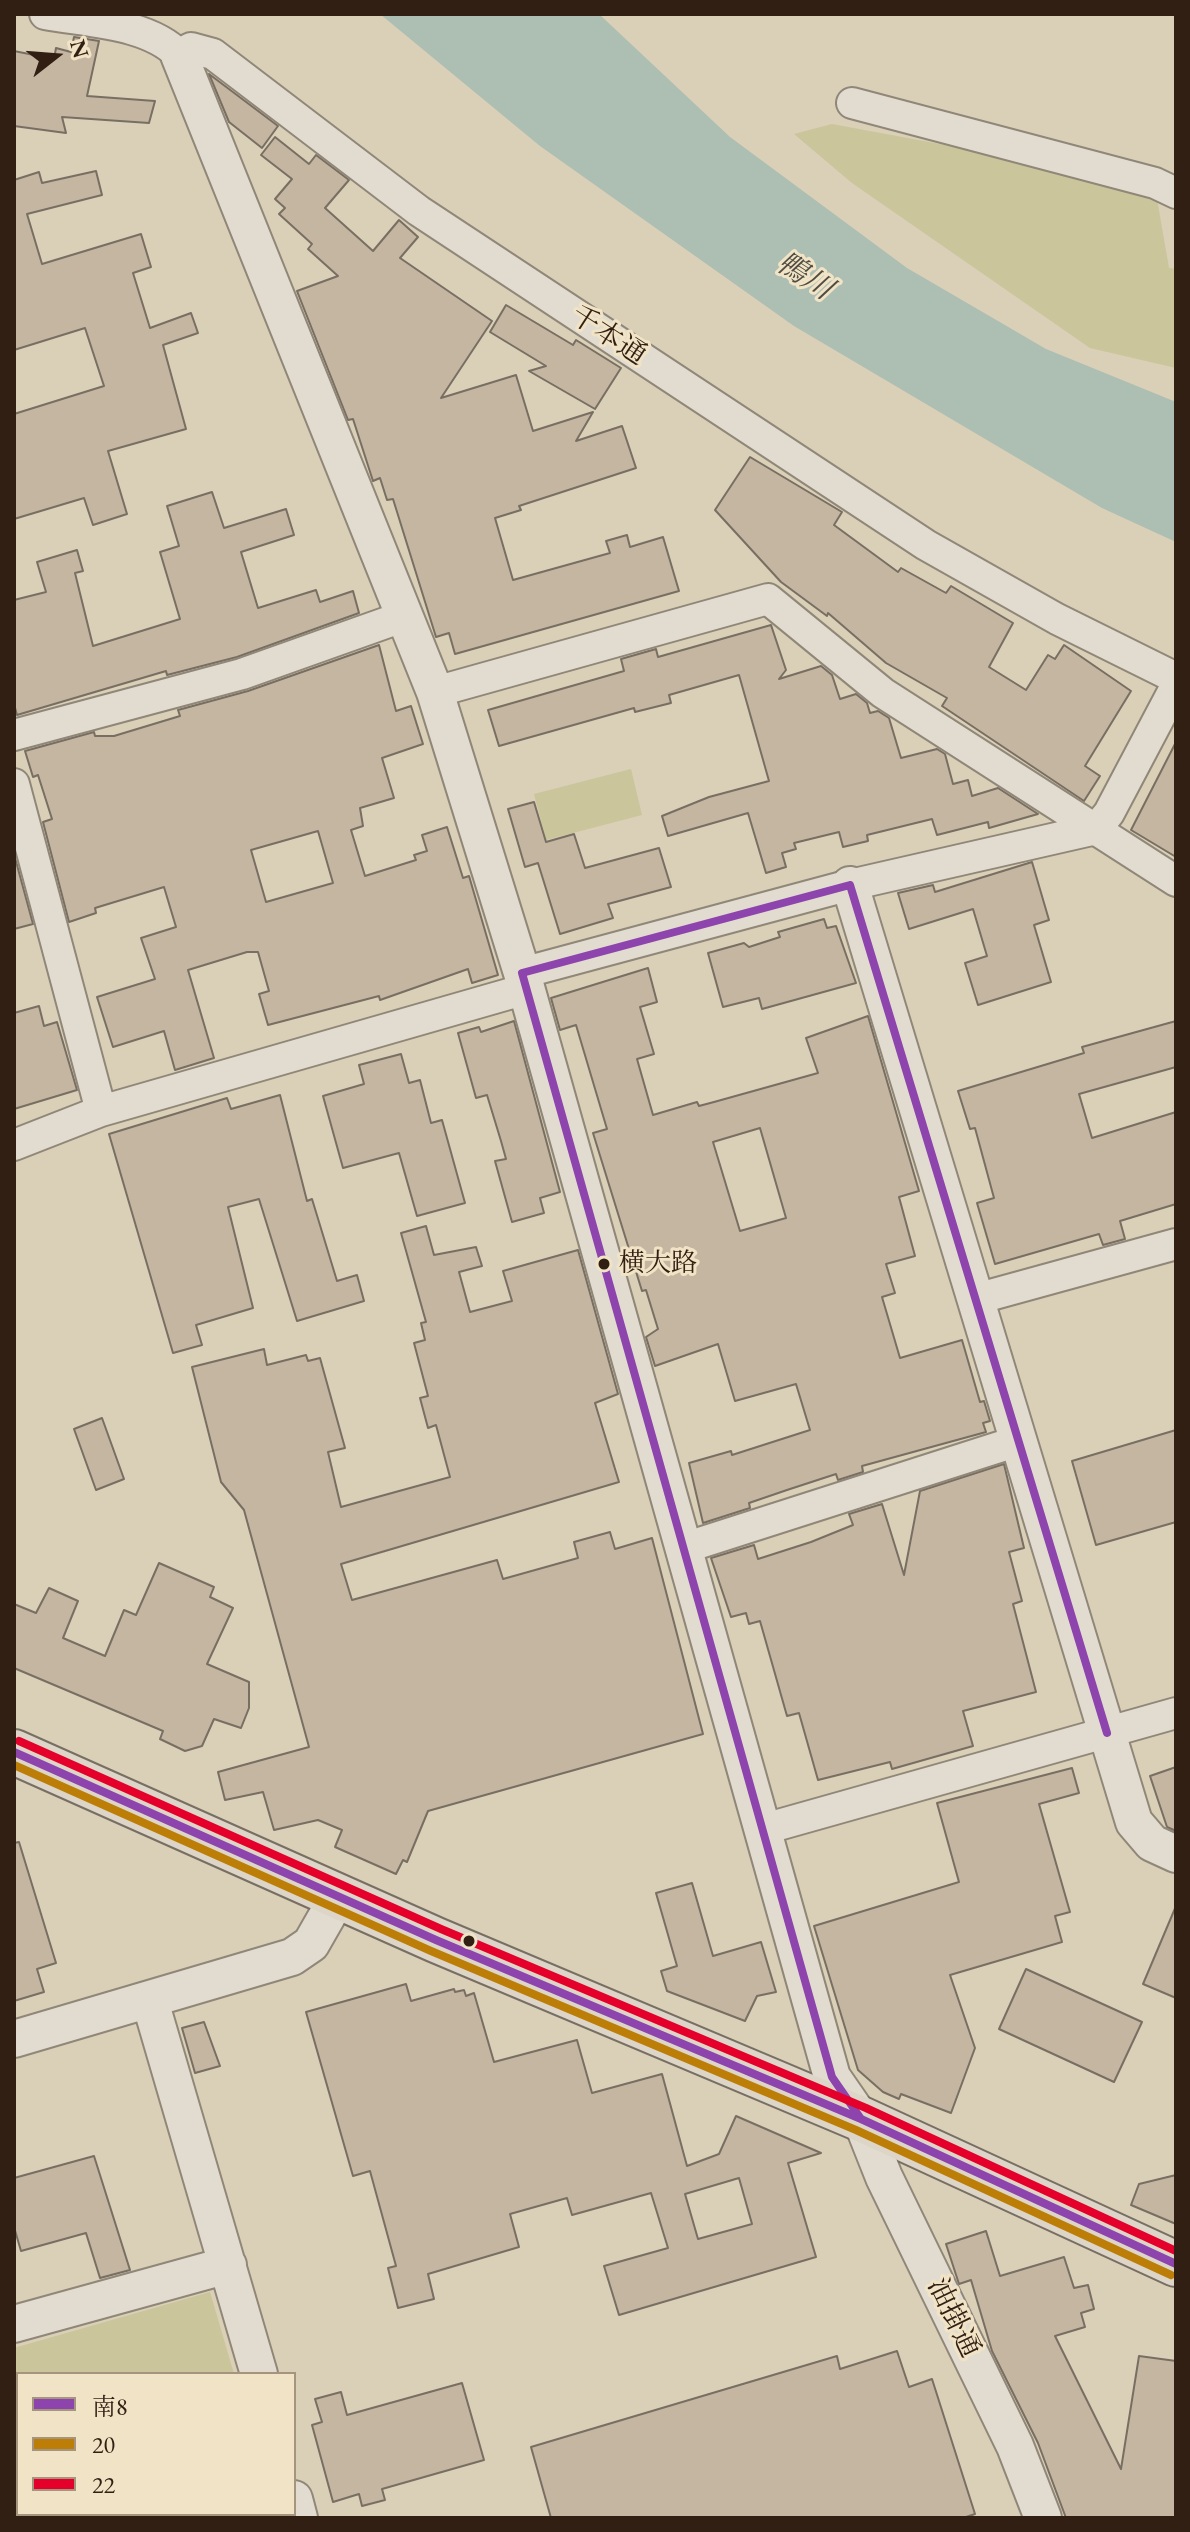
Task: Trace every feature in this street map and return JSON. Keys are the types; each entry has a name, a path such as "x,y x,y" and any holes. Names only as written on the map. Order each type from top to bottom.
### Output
{"main road":[{"path":"14,1752 861,2119 1176,2264"}],"street":[{"name":"千本通","path":"45,14 130,30 166,42 179,55 191,48 213,54 419,211 926,545 1057,619 1176,678"},
{"name":"油掛通","path":"179,55 435,692 524,981 832,2077 861,2119 884,2177 1015,2446 1043,2518"},
{"path":"852,103 1155,183 1176,193"},
{"path":"435,692 768,599 883,693 1096,829 1175,884"},
{"path":"14,735 242,674 405,616"},
{"path":"14,1145 101,1111 850,885 1096,829 1109,813 1176,686"},
{"path":"14,784 101,1111"},
{"path":"850,885 1134,1822 1152,1843 1176,1854"},
{"path":"976,1299 1176,1244"},
{"path":"684,1548 1018,1441"},
{"path":"764,1829 1176,1713"},
{"path":"14,2039 292,1957 311,1944 339,1895"},
{"path":"150,2001 258,2372"},
{"path":"14,2324 228,2265"}],"shaded area":[{"path":"832,124 1085,171 1157,199 1169,268 1176,269 1176,368 1090,348 852,183 794,134"},
{"path":"631,769 642,815 546,840 534,794"},
{"path":"210,2292 233,2372 16,2372 16,2516 275,2518 14,2518 14,2348"}],"water":[{"name":"鴨川","path":"380,14 599,14 730,137 907,268 1046,349 1176,402 1176,542 1102,508 794,326 540,146"}],"building":[{"path":"74,37 99,41 87,96 155,101 149,123 62,117 66,133 14,126 14,51 54,59 56,48 71,52"},
{"path":"209,74 278,126 262,148 229,122"},
{"path":"275,137 309,164 316,155 349,180 325,208 373,251 399,220 418,237 400,258 492,321 441,398 516,375 533,431 593,412 576,441 622,426 636,468 519,506 521,510 495,518 513,580 610,553 606,541 627,535 630,547 663,537 679,591 455,654 449,633 436,637 393,499 387,500 380,478 373,481 353,419 348,420 297,291 338,276 308,249 312,244 279,214 285,208 275,199 292,179 261,155"},
{"path":"96,171 102,195 27,214 42,264 141,234 151,267 133,273 150,328 191,313 198,333 163,345 186,429 108,451 127,514 93,525 84,498 14,519 14,414 104,386 85,328 14,350 14,180 39,172 42,183"},
{"path":"506,305 573,345 576,340 621,368 595,409 529,371 546,366 490,332"},
{"path":"750,457 842,512 834,525 898,572 901,568 946,593 951,586 1013,623 989,667 1026,690 1048,655 1055,659 1064,645 1131,691 1085,766 1100,776 1084,801 942,706 947,698 886,663 828,613 827,616 781,582 715,510"},
{"path":"212,492 224,528 286,509 294,535 241,552 258,608 316,590 320,602 353,591 359,613 237,657 167,675 166,671 17,715 14,704 14,600 46,592 37,562 77,550 83,571 75,573 93,646 180,619 160,552 179,546 167,506"},
{"path":"771,625 786,670 779,679 821,666 832,675 840,699 856,694 867,703 870,713 878,711 889,718 901,758 937,749 945,754 953,784 968,780 972,796 998,788 1038,814 989,828 988,822 937,835 932,819 867,835 868,841 843,847 839,832 794,843 796,849 782,853 786,867 766,873 748,813 668,836 662,816 709,797 769,781 739,675 669,695 671,703 635,712 634,708 499,746 488,710 624,671 621,659 656,649 658,657"},
{"path":"379,645 396,711 411,706 423,744 382,758 394,798 360,808 363,826 351,830 365,876 416,860 414,855 427,851 422,835 447,827 463,878 469,876 498,975 472,983 468,969 380,1000 379,996 268,1025 259,994 269,991 258,952 247,952 188,970 214,1058 175,1070 164,1031 113,1047 97,997 155,979 141,938 176,927 164,887 95,908 96,913 69,922 43,822 52,819 38,775 33,777 25,751 94,732 95,736 114,736 180,716 178,710 248,691","holes":["318,831 333,883 266,902 251,850"]},
{"path":"1176,742 1176,857 1131,830"},
{"path":"534,802 546,842 574,834 585,868 659,848 671,887 608,904 613,918 560,934 538,863 525,867 508,809"},
{"path":"14,854 33,924 14,929"},
{"path":"1032,862 1049,920 1034,925 1051,982 978,1005 965,963 987,956 973,909 909,929 898,893 933,885 935,892"},
{"path":"824,919 827,928 836,926 856,983 762,1009 759,998 723,1007 708,953 744,943 749,947 780,937 778,932"},
{"path":"648,968 657,1002 640,1007 654,1054 637,1059 653,1115 697,1102 699,1106 818,1073 806,1038 868,1016 919,1191 899,1197 915,1256 886,1264 895,1293 882,1297 900,1358 962,1340 980,1402 984,1401 990,1421 983,1423 986,1432 862,1466 863,1472 838,1480 836,1474 749,1503 750,1508 703,1523 689,1463 731,1451 732,1455 810,1430 796,1384 735,1401 718,1344 655,1366 646,1337 658,1329 646,1290 642,1291 593,1133 607,1129 576,1025 560,1030 551,998","holes":["760,1128 786,1218 740,1231 713,1142"]},
{"path":"39,1006 44,1026 57,1022 77,1090 14,1109 14,1013"},
{"path":"514,1021 560,1192 540,1198 544,1213 512,1222 495,1161 506,1159 501,1141 487,1095 476,1098 458,1033 479,1027 481,1032"},
{"path":"1176,1021 1176,1067 1079,1094 1092,1138 1176,1112 1176,1204 1120,1221 1125,1239 1103,1245 1099,1234 995,1264 977,1203 994,1198 975,1128 970,1129 958,1091 1084,1053 1082,1047"},
{"path":"401,1054 409,1083 420,1080 431,1123 442,1120 465,1203 417,1216 399,1153 343,1168 323,1096 364,1084 359,1065"},
{"path":"280,1095 307,1201 312,1199 337,1281 357,1275 364,1301 297,1321 259,1199 228,1207 253,1308 196,1325 202,1345 173,1353 109,1134 227,1098 231,1109"},
{"path":"426,1226 434,1255 476,1247 482,1266 459,1272 470,1312 512,1301 503,1271 578,1250 618,1394 595,1403 619,1482 341,1564 352,1600 497,1560 503,1579 578,1558 574,1542 610,1532 615,1549 652,1538 703,1734 428,1811 407,1862 403,1860 396,1874 335,1847 342,1830 318,1820 274,1830 263,1792 225,1800 218,1772 309,1747 244,1510 221,1482 192,1367 264,1349 267,1365 306,1355 308,1361 320,1358 345,1448 328,1452 341,1507 450,1477 436,1425 428,1428 420,1398 428,1396 414,1343 425,1340 421,1323 426,1322 401,1233"},
{"path":"102,1418 124,1479 96,1490 74,1429"},
{"path":"1176,1430 1176,1522 1096,1545 1072,1461"},
{"path":"1004,1464 1024,1548 1009,1552 1022,1601 1013,1604 1036,1692 963,1711 973,1746 892,1769 890,1762 818,1780 799,1713 787,1716 760,1621 749,1624 746,1613 731,1617 711,1558 754,1545 758,1559 853,1525 849,1514 882,1504 904,1575 920,1491"},
{"path":"159,1563 214,1587 210,1597 233,1608 207,1664 249,1682 249,1708 241,1728 214,1719 202,1746 185,1751 160,1739 163,1731 14,1668 14,1604 36,1613 49,1588 78,1601 63,1638 105,1656 124,1610 136,1615"},
{"path":"1176,1767 1176,1831 1167,1827 1150,1776"},
{"path":"1072,1768 1079,1793 1039,1804 1070,1912 1055,1916 1062,1942 950,1975 975,2048 951,2113 901,2094 899,2099 883,2092 858,2070 814,1926 959,1882 937,1803"},
{"path":"19,1842 56,1963 37,1969 44,1992 14,2001 14,1843"},
{"path":"692,1883 713,1956 761,1942 776,1992 757,1996 745,2021 667,1991 661,1971 677,1966 656,1893"},
{"path":"1176,1906 1176,1998 1143,1984"},
{"path":"1026,1969 1142,2022 1114,2082 999,2029"},
{"path":"406,1984 411,2001 454,1989 455,1992 464,1990 466,1996 474,1993 494,2062 577,2040 592,2093 662,2074 687,2166 719,2154 736,2116 821,2153 788,2163 816,2257 619,2315 604,2266 668,2248 651,2193 572,2215 567,2198 510,2214 519,2247 428,2274 434,2299 398,2308 388,2268 396,2266 370,2171 353,2176 306,2012","holes":["739,2178 752,2224 698,2239 685,2194"]},
{"path":"204,2022 220,2066 195,2073 182,2028"},
{"path":"94,2156 130,2270 100,2278 86,2233 21,2251 14,2227 14,2178"},
{"path":"1176,2175 1176,2224 1131,2205 1139,2184"},
{"path":"986,2231 1000,2276 1064,2257 1074,2288 1088,2285 1094,2309 1081,2313 1085,2327 1055,2336 1121,2469 1139,2356 1176,2361 1176,2518 1066,2518 1038,2443 992,2351 971,2280 959,2284 946,2244"},
{"path":"897,2351 909,2387 932,2379 975,2514 963,2518 551,2518 531,2447 837,2356 840,2369"},
{"path":"462,2383 484,2460 382,2489 385,2500 362,2506 359,2494 333,2502 312,2425 322,2422 315,2399 341,2392 347,2415"}],"transit line":[{"name":"南8","path":"850,885 1107,1733"},
{"name":"南8","path":"522,973 850,885"},
{"name":"南8","path":"522,973 832,2077 861,2119"},
{"name":"22","path":"19,1741 441,1929 866,2108 1176,2251"},
{"name":"南8","path":"14,1752 436,1940 861,2119 1176,2264"},
{"name":"20","path":"14,1765 431,1951 856,2130 1171,2275"}],"place":[{"name":"横大路","path":"604,1264"}]}
